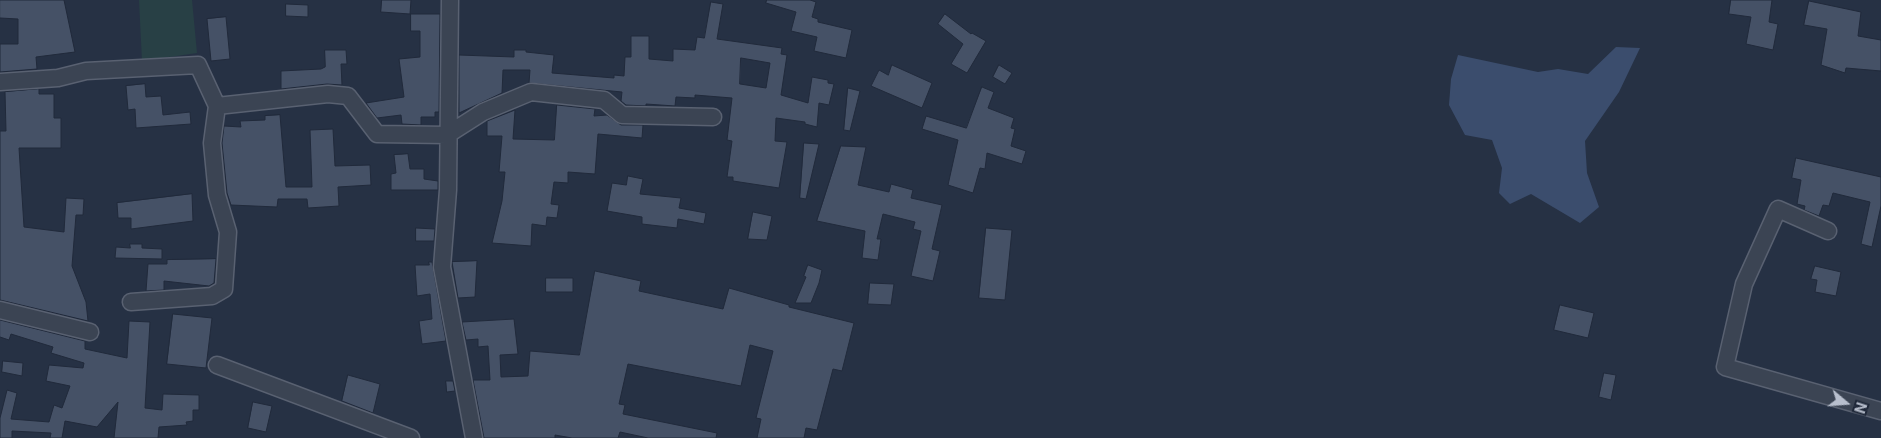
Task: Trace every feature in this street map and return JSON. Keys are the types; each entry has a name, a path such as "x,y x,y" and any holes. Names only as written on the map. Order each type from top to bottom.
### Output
{"street":[{"path":"450,0 447,135 448,190 442,267 474,438"},
{"path":"0,82 58,78 86,71 198,65 217,106 212,143 217,195 228,232 224,289 212,296 131,302"},
{"path":"217,106 328,94 348,96 377,134 447,135 483,112 531,92 604,100 622,114 713,117"},
{"path":"1828,231 1778,209 1744,284 1725,367 1881,411"},
{"path":"0,310 90,332"},
{"path":"217,365 411,438"}],"green space":[{"path":"139,0 192,0 197,53 142,61"}],"water":[{"path":"1616,47 1640,48 1619,92 1585,141 1587,173 1599,207 1580,223 1531,194 1510,204 1499,193 1502,168 1492,140 1465,135 1449,105 1451,79 1458,55 1538,72 1558,69 1588,74"}],"building":[{"path":"0,0 64,0 75,52 36,57 37,69 0,72 0,44 18,44 18,19 0,18"},
{"path":"382,0 411,0 410,14 381,12"},
{"path":"767,0 810,0 816,2 812,17 818,19 818,22 852,30 846,58 814,51 817,37 791,31 796,12 766,3"},
{"path":"1731,0 1772,0 1769,22 1778,24 1773,50 1746,44 1751,17 1729,14"},
{"path":"1809,1 1861,12 1858,36 1881,40 1881,71 1846,68 1845,73 1821,65 1827,29 1804,25"},
{"path":"711,2 723,4 717,39 782,48 781,54 787,55 781,95 808,103 812,77 828,80 828,83 834,84 829,105 819,103 817,127 805,124 805,122 776,118 775,141 787,142 779,188 733,181 733,177 727,177 732,141 727,140 732,98 695,95 695,98 676,97 675,106 626,105 621,101 622,92 529,83 530,70 503,70 502,93 459,113 459,55 514,57 514,50 526,50 526,52 554,55 552,73 614,78 614,75 624,76 625,57 631,57 631,36 649,36 649,59 673,61 673,49 695,50 697,37 704,38","holes":["741,58 770,63 766,88 740,84"]},
{"path":"286,4 308,5 308,17 286,16"},
{"path":"411,14 440,14 439,112 435,112 435,117 421,117 421,125 402,124 401,115 377,118 366,103 404,97 399,59 420,57 420,31 411,31"},
{"path":"945,14 971,34 986,41 967,73 951,64 963,44 938,24"},
{"path":"226,17 230,59 211,61 207,19"},
{"path":"325,50 346,50 347,64 341,64 342,85 327,84 281,89 281,71 321,69 325,67"},
{"path":"892,65 932,83 922,108 871,86 879,70 888,75"},
{"path":"999,65 1012,73 1005,84 993,77"},
{"path":"145,84 146,97 161,96 163,115 190,112 191,124 136,128 135,109 128,110 126,86"},
{"path":"982,87 994,92 988,108 1014,118 1011,128 1015,129 1011,146 1026,151 1022,164 987,153 985,169 980,168 973,193 948,185 958,140 922,129 926,116 966,128"},
{"path":"848,88 860,91 850,131 844,130"},
{"path":"39,89 39,94 54,94 54,118 61,118 61,148 19,148 24,227 64,232 66,198 84,199 83,215 76,215 72,266 86,302 88,321 0,300 0,131 6,131 5,92"},
{"path":"557,105 595,109 594,116 607,115 621,125 643,125 642,138 598,134 595,174 568,172 568,183 554,182 551,204 559,205 557,218 547,217 546,226 532,224 531,246 492,243 502,201 505,172 499,172 502,136 487,136 487,121 515,110 513,139 554,140"},
{"path":"280,115 286,187 312,187 310,130 333,129 335,166 370,165 371,185 338,187 339,206 308,208 307,199 278,199 277,207 231,205 227,193 222,143 224,126 241,127 240,121 265,120 265,116"},
{"path":"804,143 819,144 806,199 800,198"},
{"path":"841,146 866,147 858,185 889,192 891,184 913,190 911,198 942,205 932,249 940,251 933,281 911,276 921,231 913,229 915,222 883,214 877,239 881,239 878,260 862,258 865,231 817,221"},
{"path":"408,154 410,169 424,169 424,179 438,181 438,190 391,190 391,174 396,173 394,155"},
{"path":"1796,158 1881,177 1881,206 1872,247 1861,244 1870,202 1833,193 1829,206 1823,205 1819,216 1804,210 1805,206 1797,204 1801,180 1792,178"},
{"path":"628,176 643,179 640,194 681,198 679,208 706,213 704,224 678,219 677,228 642,224 642,217 607,211 612,183 626,185"},
{"path":"192,194 193,221 131,229 131,218 118,218 117,203"},
{"path":"753,212 772,216 767,240 748,239"},
{"path":"416,228 435,229 434,241 416,241"},
{"path":"986,228 1012,230 1005,300 979,298"},
{"path":"130,244 142,244 142,248 162,249 162,259 115,258 116,247 130,248"},
{"path":"216,259 214,283 209,286 164,281 164,290 146,291 148,264 167,264 167,260"},
{"path":"477,261 475,297 458,298 452,262"},
{"path":"429,262 432,262 446,341 422,344 419,321 432,319 430,294 417,296 415,265 429,265"},
{"path":"808,265 822,270 819,283 811,303 795,303 806,277 804,276"},
{"path":"1815,266 1841,272 1836,296 1815,292 1817,280 1811,279"},
{"path":"595,271 641,281 639,291 723,309 729,288 789,305 789,307 854,323 842,371 833,369 817,430 806,428 804,438 757,438 761,419 756,418 773,351 750,345 741,386 628,364 619,404 625,405 623,414 717,433 716,438 648,438 620,432 618,438 572,438 555,435 555,438 484,438 473,380 490,380 488,346 478,347 478,339 466,340 462,322 514,319 518,354 500,355 501,377 528,376 530,351 579,355"},
{"path":"546,278 573,278 573,292 546,292"},
{"path":"870,283 894,284 891,305 868,304"},
{"path":"1560,305 1594,313 1588,338 1554,330"},
{"path":"173,314 212,318 206,368 167,364"},
{"path":"0,320 85,341 85,349 127,358 129,321 150,322 145,408 162,410 163,394 199,395 199,410 193,410 193,421 186,422 187,425 159,427 158,438 114,438 118,402 97,427 65,421 62,438 50,438 51,433 12,431 12,438 0,438 0,418 7,390 17,393 11,419 49,422 54,405 62,408 70,386 46,381 49,365 83,368 84,363 51,353 53,347 11,334 9,340 0,337"},
{"path":"3,361 23,363 22,376 2,372"},
{"path":"1604,373 1616,375 1611,400 1599,397"},
{"path":"348,375 380,384 373,413 342,401"},
{"path":"446,381 453,381 455,391 447,392"},
{"path":"253,402 272,406 266,432 248,428"}]}
